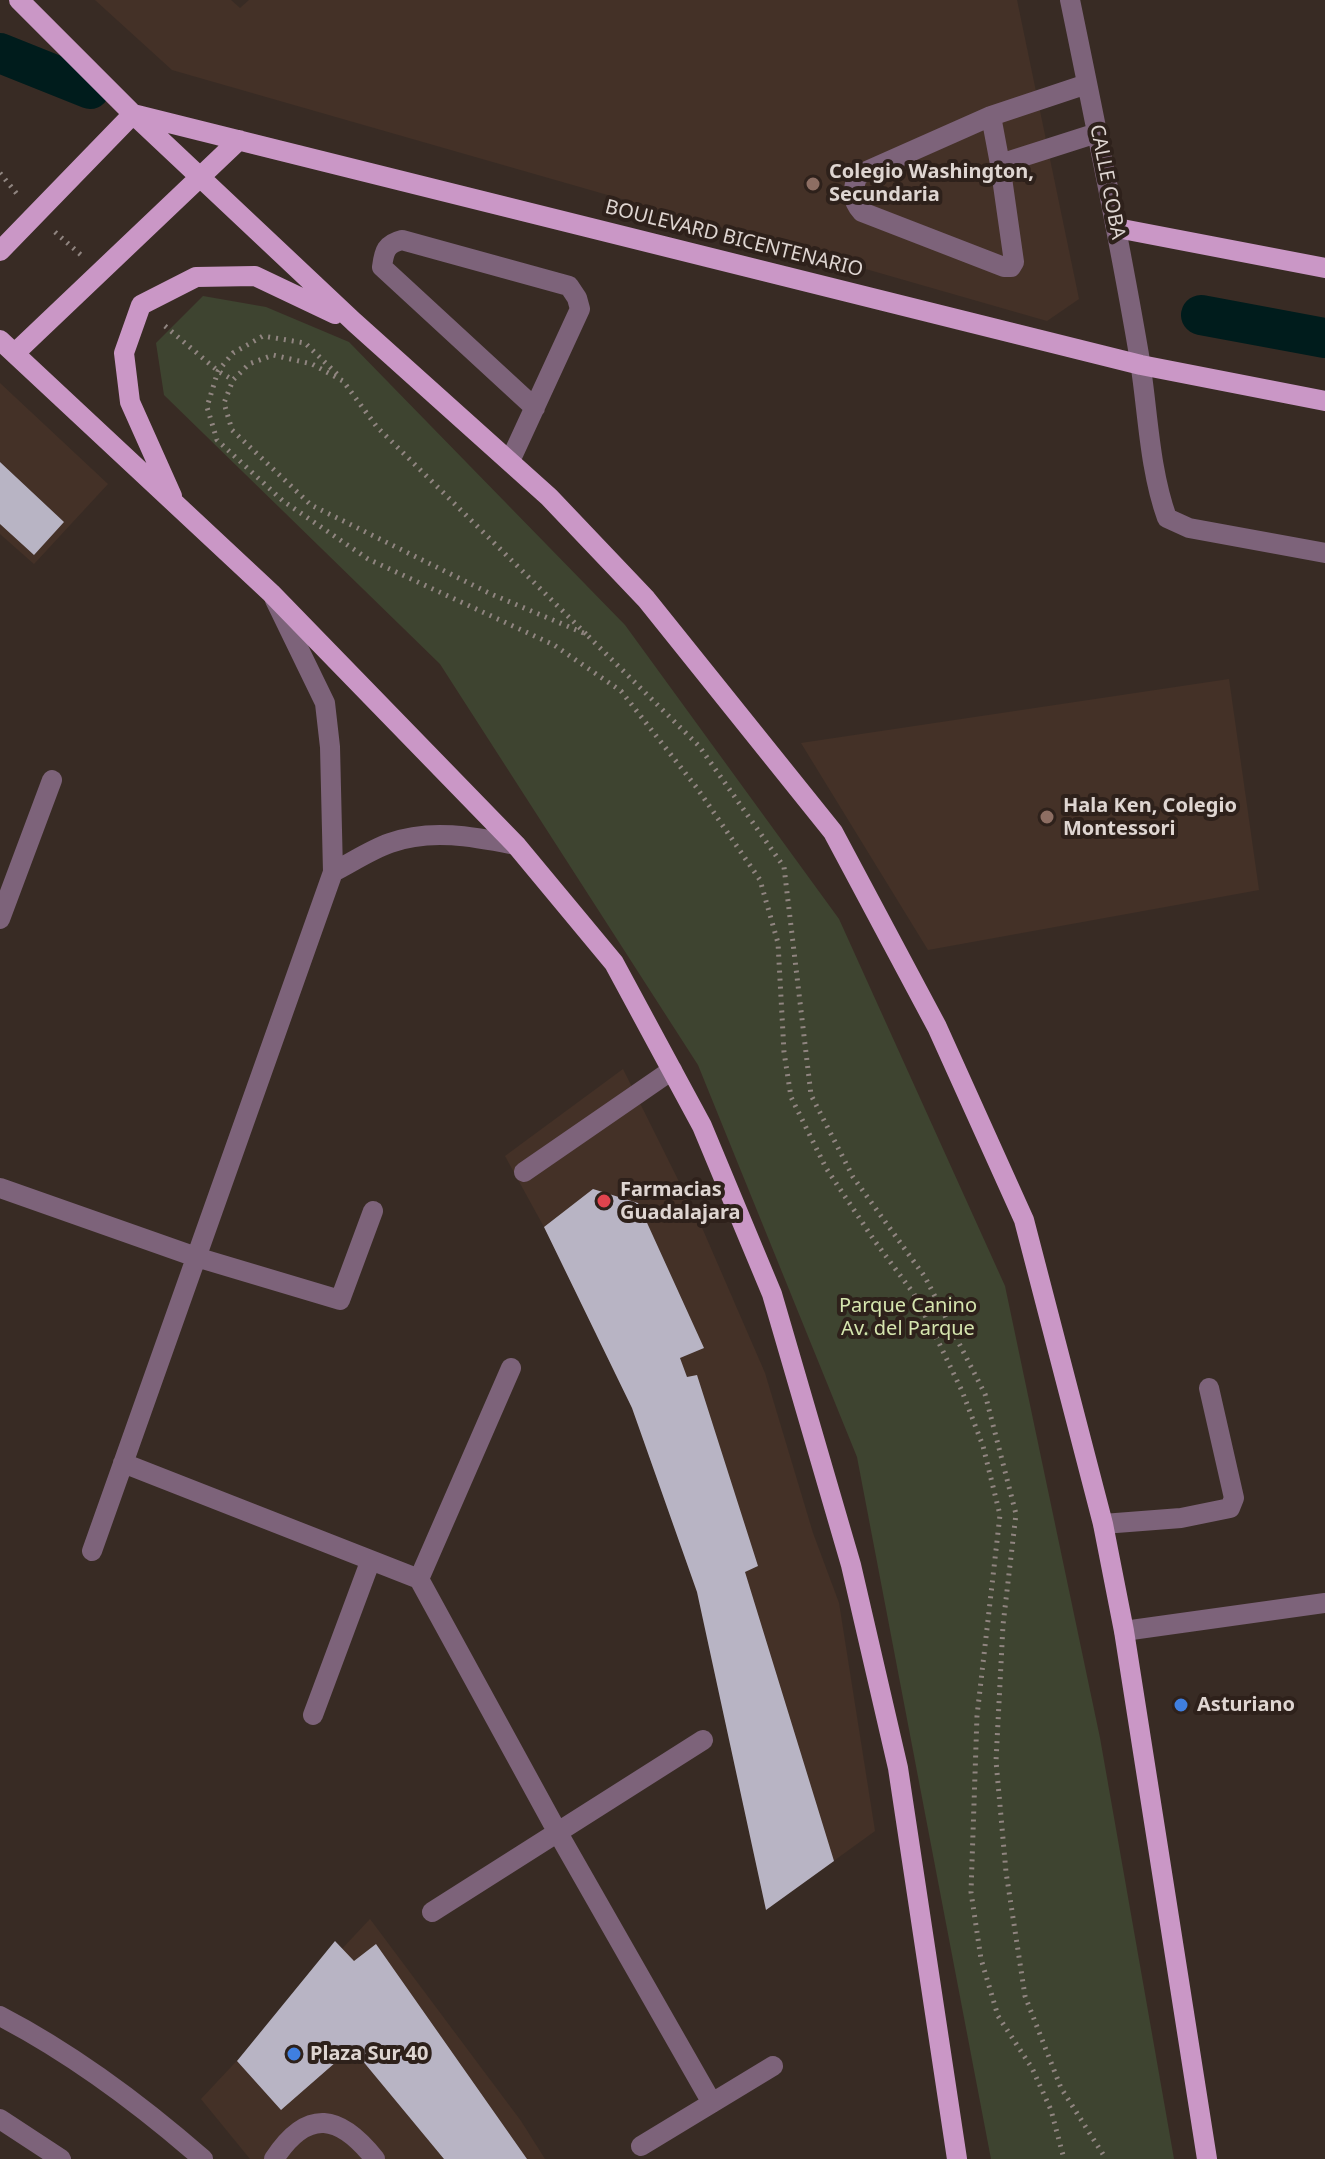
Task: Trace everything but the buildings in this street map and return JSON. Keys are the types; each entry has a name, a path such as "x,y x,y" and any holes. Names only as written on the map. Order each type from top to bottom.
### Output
{"main road":[{"path":"19,0 133,114 354,322 549,497 646,599 833,832 937,1027 1024,1220 1103,1524 1124,1631 1207,2159"},
{"path":"0,251 133,114"},
{"name":"BOULEVARD BICENTENARIO","path":"133,114 1141,365 1325,401"},
{"path":"239,140 7,346 271,593 516,845 614,963 702,1126 772,1294 851,1565 898,1768 957,2159"},
{"path":"1117,228 1325,268"},
{"path":"177,507 130,402 124,353 141,305 196,277 255,276 354,322"}],"street":[{"name":"CALLE COBA","path":"1070,0 1117,228 1141,365 1158,494 1167,518 1189,528 1325,553"},
{"path":"991,116 1014,262 1011,267 1004,267 862,212 854,204 853,189 858,175 991,116 1087,84"},
{"path":"1000,164 1097,133"},
{"path":"510,461 535,408 580,309 569,286 402,240 391,243 384,251 382,267 535,408"},
{"path":"92,1551 333,872 330,747 325,703 271,593"},
{"path":"0,919 52,780"},
{"path":"333,872 389,843 417,837 464,835 516,845"},
{"path":"524,1172 672,1070"},
{"path":"0,1188 196,1257 340,1300 373,1211"},
{"path":"419,1579 511,1368"},
{"path":"1103,1524 1181,1518 1230,1508 1234,1498 1209,1388"},
{"path":"123,1463 419,1579 558,1833 712,2103"},
{"path":"313,1715 370,1562"},
{"path":"1124,1631 1324,1606"},
{"path":"432,1912 703,1740"},
{"path":"0,2016 50,2042 130,2097 203,2159"},
{"path":"641,2146 773,2066"},
{"path":"0,2119 61,2159"},
{"path":"274,2159 300,2128 323,2123 345,2127 375,2159"}],"path":[{"path":"586,634 491,594 311,505 232,430 224,403 233,380 249,364 273,355 312,364 343,381 377,427 586,634 699,746 784,867 811,1095 853,1177 925,1277 985,1394 1016,1514 1003,1625 996,1761 1006,1872 1025,1996 1061,2088 1106,2159"}],"shaded area":[{"name":"Colegio Washington, Secundaria","path":"95,0 231,0 240,8 249,0 1017,0 1079,299 1047,321 172,70"},
{"path":"0,383 108,484 34,564 0,534"},
{"name":"Hala Ken, Colegio Montessori","path":"1229,679 1259,890 928,950 801,743"},
{"path":"623,1069 703,1230 765,1373 813,1533 839,1603 875,1831 766,1910 697,1592 632,1408 544,1227 505,1156"},
{"path":"370,1919 521,2121 545,2159 250,2159 201,2099"}],"green space":[{"name":"Parque Canino Av. del Parque","path":"203,296 266,307 349,342 625,625 839,919 1005,1286 1100,1738 1174,2159 991,2159 857,1457 698,1065 440,664 164,395 156,343"}],"waterway":[{"path":"0,53 90,89"},
{"path":"1201,315 1325,338"}],"place":[{"name":"Colegio Washington, Secundaria","path":"813,184"},
{"name":"Hala Ken, Colegio Montessori","path":"1047,817"},
{"name":"Farmacias Guadalajara","path":"604,1201"},
{"name":"Asturiano","path":"1181,1705"},
{"name":"Plaza Sur 40","path":"294,2054"}]}
